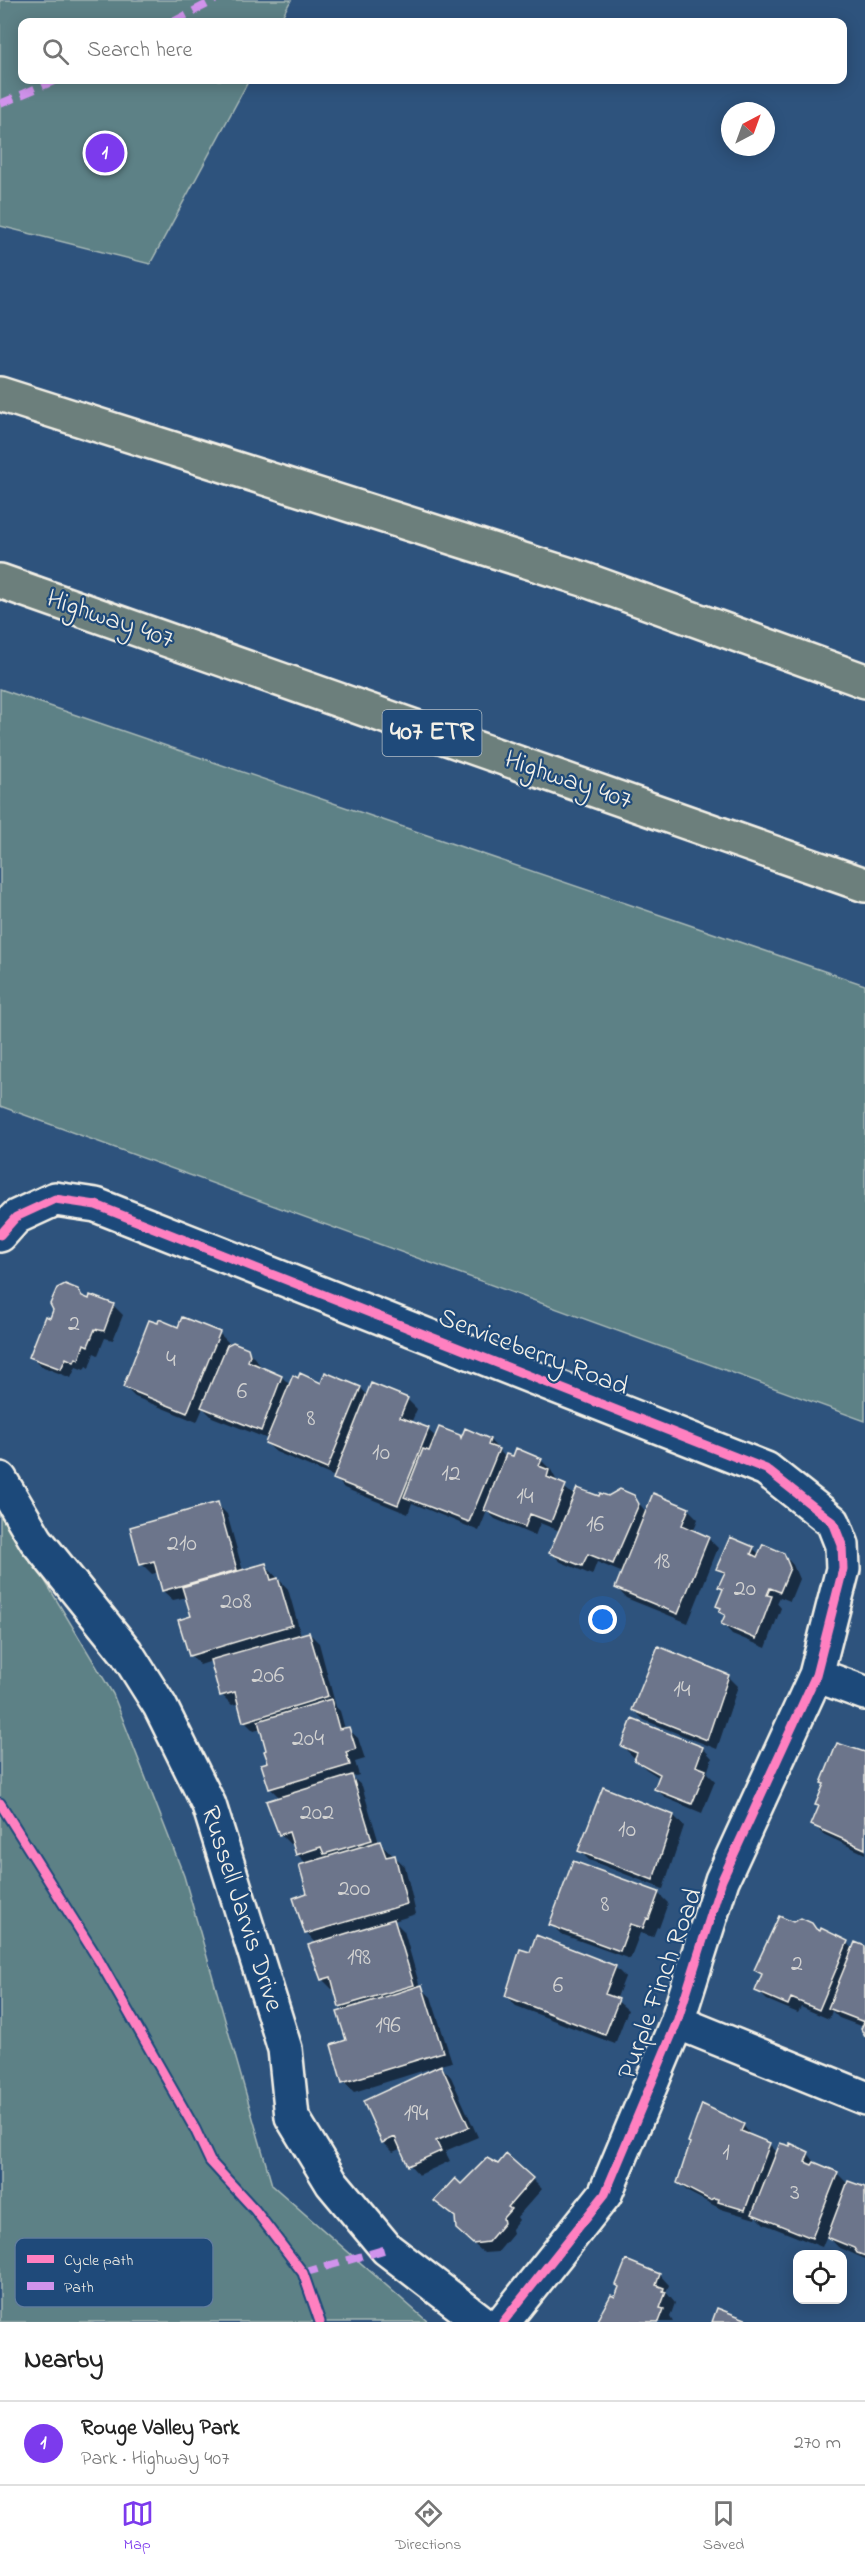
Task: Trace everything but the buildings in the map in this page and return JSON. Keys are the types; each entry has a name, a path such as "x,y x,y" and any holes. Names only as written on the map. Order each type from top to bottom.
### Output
{"highway":[{"path":"0,394 583,579 865,681"},
{"name":"Highway 407","path":"0,581 865,885"}],"street":[{"name":"Serviceberry Road","path":"0,1235 16,1217 56,1198 96,1205 766,1469 833,1522 842,1545 843,1569 816,1675"},
{"name":"Russell Jarvis Drive","path":"0,1479 36,1540 131,1661 160,1706 209,1804 285,2049 292,2117 332,2183 387,2249 482,2322"},
{"path":"816,1675 865,1693"},
{"name":"Purple Finch Road","path":"503,2322 605,2194 677,2022 722,1880 816,1675"},
{"path":"677,2022 865,2098"}],"green space":[{"path":"0,0 291,0 281,18 18,18 18,84 247,84 150,264 0,226"},
{"path":"0,689 865,985 865,1421 0,1106"},
{"path":"0,1506 113,1694 184,1876 272,2185 428,2322 0,2322"}],"marked path":[{"path":"181,18 215,0"},
{"path":"0,104 47,84"},
{"path":"303,2273 387,2249"}],"cycle path":[{"path":"0,1235 16,1217 55,1199 96,1205 766,1469 833,1522 842,1545 843,1569 816,1675 722,1880 677,2022 605,2194 503,2322"},
{"path":"0,1803 100,1962 195,2129 210,2161 255,2210 303,2273 320,2322"}],"place":[{"name":"Rouge Valley Park","path":"105,153"}]}
